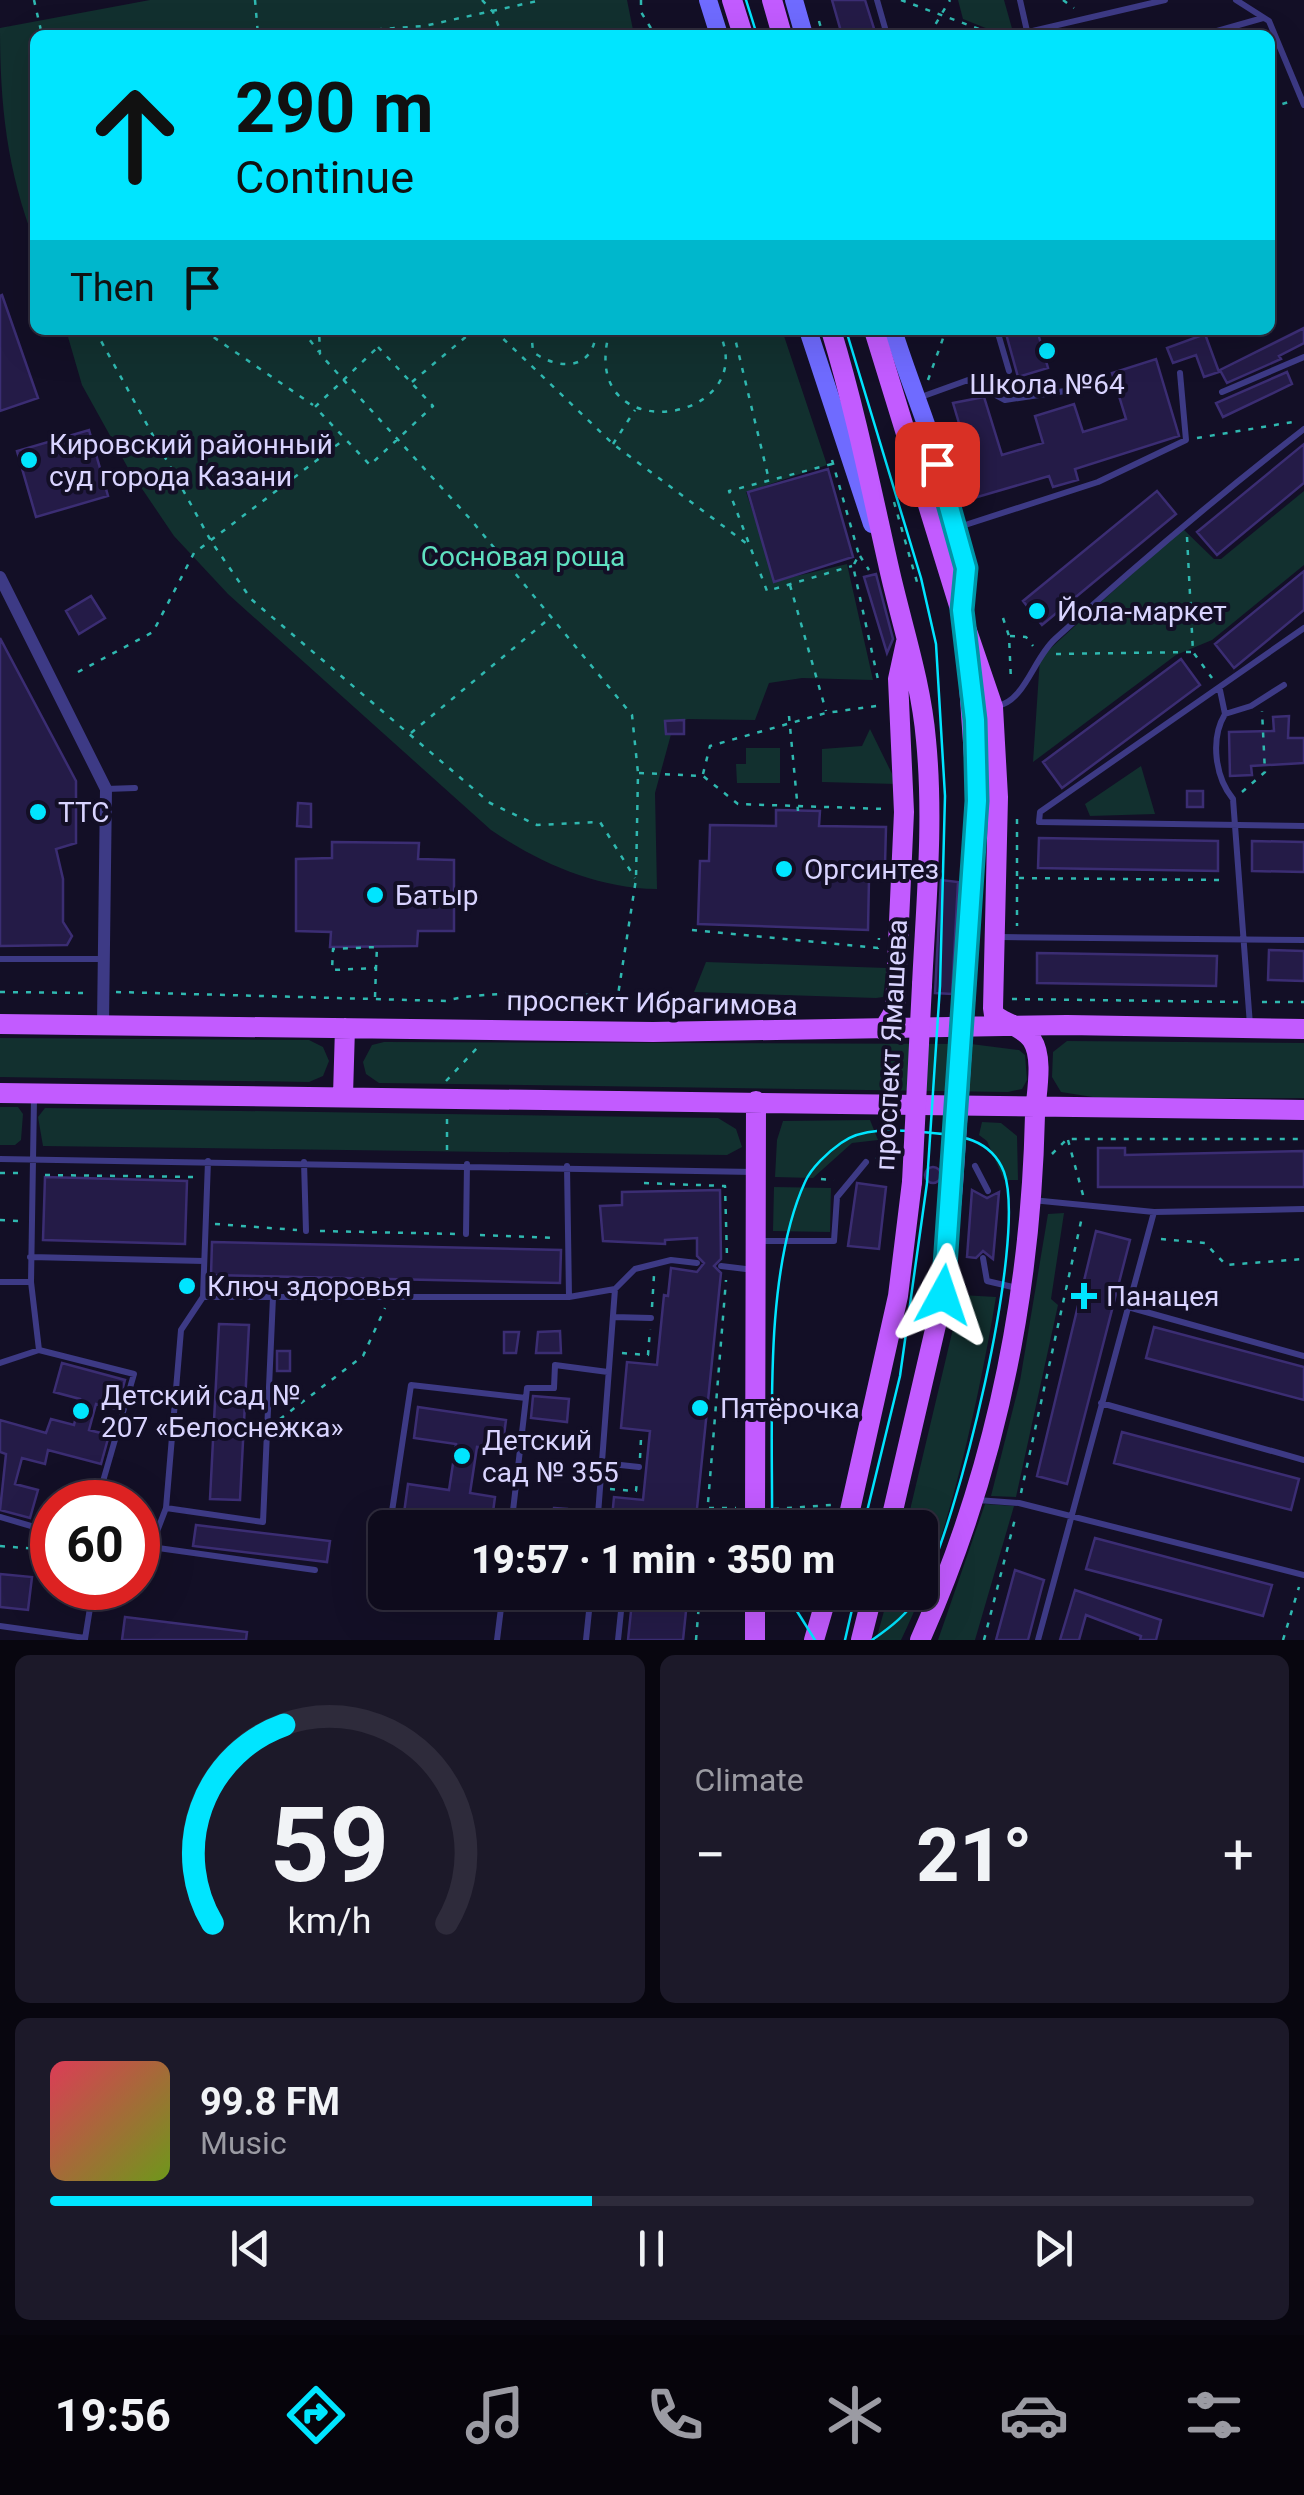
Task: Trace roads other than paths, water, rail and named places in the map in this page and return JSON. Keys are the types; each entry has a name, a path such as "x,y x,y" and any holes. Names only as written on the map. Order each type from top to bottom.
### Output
{"main road":[{"path":"708,0 717,30"},
{"path":"732,0 741,30"},
{"path":"772,0 781,30"},
{"path":"794,0 803,30"},
{"path":"809,335 881,574"},
{"name":"проспект Ямашева","path":"832,335 859,424 881,574 908,633 926,736 930,805 912,1182 898,1296 850,1510"},
{"path":"876,335 993,707 998,798 992,1008 994,1016 1032,1040 1037,1052 1031,1200 1004,1387 976,1500 920,1640"},
{"path":"893,1510 943,1295 977,801 964,618 966,568 958,527 895,335"},
{"path":"883,1030 896,1010 904,812 898,679 908,633"},
{"name":"проспект Ибрагимова","path":"0,1024 1304,1029"},
{"path":"343,1095 345,1028"},
{"path":"0,1093 1304,1110"},
{"path":"755,1510 756,1101"},
{"path":"755,1610 755,1640"},
{"path":"814,1640 823,1610"},
{"path":"861,1640 868,1610"}],"street":[{"path":"0,577 106,789 103,1023"}],"lane":[{"path":"876,0 885,30"},
{"path":"1020,0 1027,30"},
{"path":"1031,30 1165,0"},
{"path":"1236,0 1270,22 1273,30"},
{"path":"1221,30 1263,18"},
{"path":"1275,34 1303,102"},
{"path":"998,335 1009,371"},
{"path":"1222,392 1304,357"},
{"path":"958,527 1098,482 1168,445 1186,440 1180,373"},
{"path":"914,398 968,380 1005,400 1104,385"},
{"path":"993,707 1012,702 1022,691 1038,654 1186,520 1304,429"},
{"path":"1304,628 1040,812 1040,822 1304,826"},
{"path":"1250,1028 1234,799 1221,784 1216,730 1225,714 1261,700 1284,685"},
{"path":"1220,690 1225,714"},
{"path":"106,789 135,788"},
{"path":"994,938 1304,940"},
{"path":"0,959 104,959"},
{"path":"34,1093 30,1258 39,1350"},
{"path":"0,1160 466,1164 754,1172"},
{"path":"160,1523 166,1508 181,1330 203,1297 208,1162"},
{"path":"304,1162 306,1231"},
{"path":"755,1241 834,1240 837,1197 866,1162"},
{"path":"466,1164 466,1234"},
{"path":"567,1166 569,1297"},
{"path":"975,1166 988,1192"},
{"path":"1031,1200 1154,1212 1304,1209"},
{"path":"1038,1640 1154,1212"},
{"path":"30,1258 204,1261"},
{"path":"983,1258 987,1281 1021,1289"},
{"path":"203,1297 569,1297 615,1289 636,1269 671,1260 697,1263"},
{"path":"721,1266 755,1270"},
{"path":"0,1282 31,1282"},
{"path":"598,1510 615,1289"},
{"path":"166,1508 263,1522 272,1297"},
{"path":"1128,1307 1304,1356"},
{"path":"613,1317 651,1318"},
{"path":"0,1363 39,1350 134,1374 103,1480"},
{"path":"513,1510 527,1388 554,1388 555,1365 608,1372"},
{"path":"392,1510 410,1385 526,1398"},
{"path":"1102,1403 1304,1460"},
{"path":"602,1463 639,1466"},
{"path":"976,1500 1019,1502 1304,1575"},
{"path":"0,1517 30,1526"},
{"path":"160,1548 315,1570"},
{"path":"0,1626 85,1639 90,1610"},
{"path":"497,1640 501,1610"},
{"path":"586,1640 589,1610"},
{"path":"618,1640 621,1610"}],"tram line":[{"path":"746,0 755,30"},
{"path":"848,335 921,578 936,644 945,796 940,986 927,1183 900,1376 867,1510"},
{"path":"772,1510 776,1305 792,1219 808,1177 841,1143 869,1132 947,1134 981,1144 998,1160 1004,1172 1009,1207 998,1318 985,1383 938,1550"},
{"path":"796,1610 815,1640"},
{"path":"845,1640 852,1610"},
{"path":"872,1640 908,1610"}],"place":[{"name":"Школа №64","path":"1047,351"},
{"name":"Кировский районный суд города Казани","path":"29,460"},
{"name":"Йола-маркет","path":"1037,611"},
{"name":"ТТС","path":"38,812"},
{"name":"Оргсинтез","path":"784,869"},
{"name":"Батыр","path":"375,895"},
{"name":"Ключ здоровья","path":"187,1286"},
{"name":"Панацея","path":"1084,1296"},
{"name":"Пятёрочка","path":"700,1408"},
{"name":"Детский сад № 207 «Белоснежка»","path":"81,1411"},
{"name":"Детский сад № 355","path":"462,1456"}],"park label":[{"name":"Сосновая роща","path":"523,556"}]}
